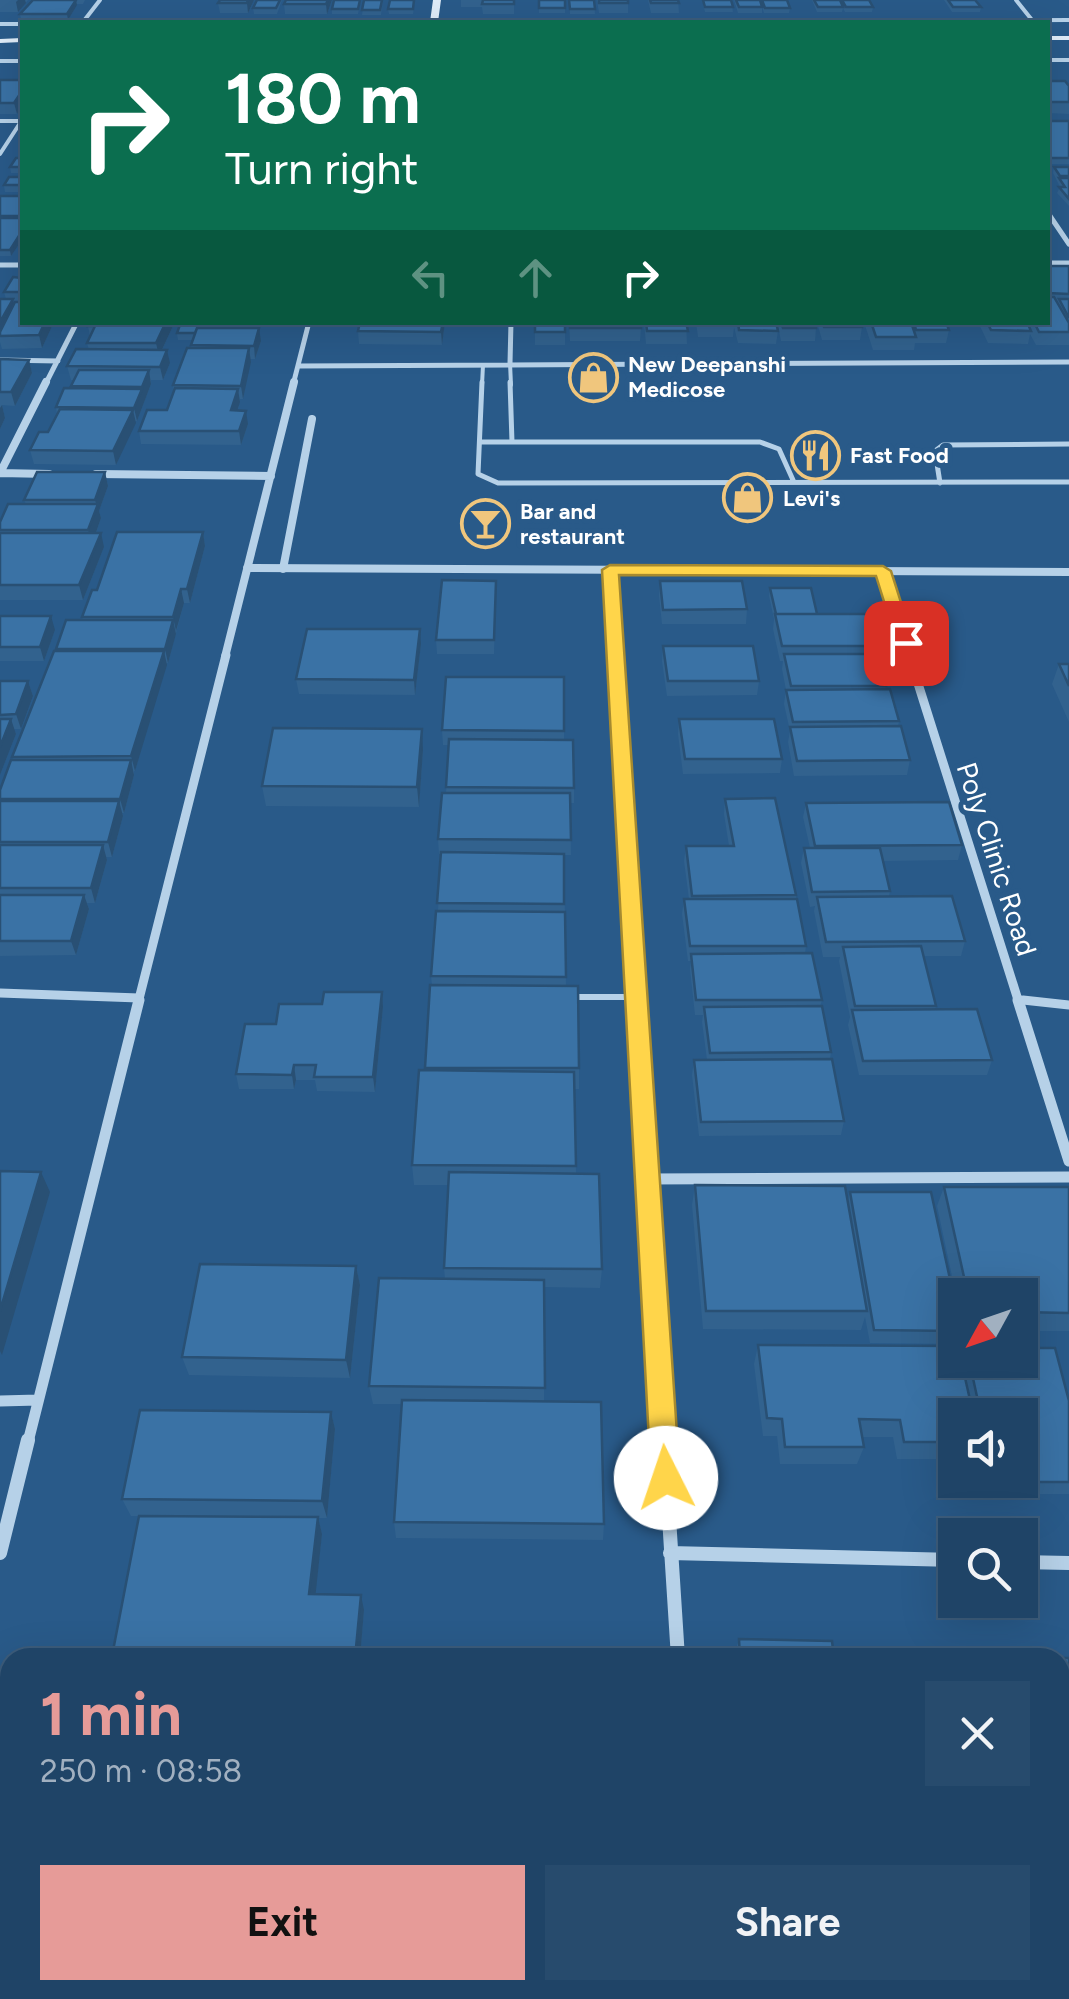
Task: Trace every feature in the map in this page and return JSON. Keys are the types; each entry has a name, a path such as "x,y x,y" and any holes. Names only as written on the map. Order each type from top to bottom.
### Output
{"street":[{"path":"85,20 100,0"},
{"path":"1016,0 1032,20 1069,20"},
{"path":"0,154 20,124"},
{"path":"1050,216 1069,244"},
{"path":"58,474 0,473 76,325"},
{"path":"0,1553 308,325"},
{"path":"510,364 512,325"},
{"path":"0,360 58,360"},
{"path":"298,366 1069,362"},
{"path":"283,569 312,419"},
{"path":"77,474 270,476"},
{"path":"248,568 1069,572"},
{"path":"610,570 677,1648"},
{"name":"Poly Clinic Road","path":"883,571 1069,1161"},
{"path":"0,993 140,998"},
{"path":"646,1179 1069,1177"},
{"path":"0,1401 38,1400"},
{"path":"670,1554 938,1560"},
{"path":"1038,1562 1069,1563"}],"lane":[{"path":"510,364 512,442"},
{"path":"483,365 478,474 498,483 1069,482"},
{"path":"482,442 760,442 779,449 794,480"},
{"path":"940,483 934,451 943,445 1069,444"},
{"path":"566,997 636,997"},
{"path":"1018,1000 1069,1005"}],"building":[{"path":"33,0 76,0 67,14 20,14"},
{"path":"220,0 248,0 218,3"},
{"path":"257,0 280,0 276,8 253,8"},
{"path":"286,0 328,0 326,4 284,4"},
{"path":"334,0 360,0 358,9 332,9"},
{"path":"364,0 382,0 380,10 362,10"},
{"path":"390,0 414,0 413,9 388,9"},
{"path":"483,0 514,0 514,4 482,4"},
{"path":"539,0 565,0 565,8 539,8"},
{"path":"569,0 594,0 595,9 570,9"},
{"path":"628,0 628,3 599,3"},
{"path":"650,0 678,0 679,3 651,3"},
{"path":"703,0 731,0 733,7 705,7"},
{"path":"736,0 760,0 762,7 739,7"},
{"path":"762,0 787,0 790,8 765,8"},
{"path":"814,0 840,0 843,7 818,7"},
{"path":"842,0 869,0 873,7 846,7"},
{"path":"948,0 975,0 981,7 953,7"},
{"path":"0,80 20,80 20,94 14,103 0,103"},
{"path":"1050,81 1065,81 1069,102 1050,102"},
{"path":"1050,121 1069,121 1069,158 1050,158"},
{"path":"16,158 20,158 20,167 10,167"},
{"path":"1054,167 1069,167 1069,176 1060,176"},
{"path":"9,177 20,177 20,185 4,185"},
{"path":"1059,178 1069,178 1069,199 1059,187 1065,187"},
{"path":"0,196 20,196 20,216 0,216"},
{"path":"0,218 20,218 20,234 10,250 0,250"},
{"path":"1050,266 1069,266 1069,294 1050,293"},
{"path":"13,277 20,278 20,292 4,292"},
{"path":"1050,297 1054,297 1069,323 1069,332 1039,332 1036,325 1050,325"},
{"path":"0,299 13,299 0,322"},
{"path":"1059,299 1069,299 1069,318"},
{"path":"15,302 20,302 20,325 44,325 39,335 0,336"},
{"path":"165,325 156,343 87,343 95,326 88,326"},
{"path":"180,325 240,325 240,328 197,328 195,333 177,333"},
{"path":"359,325 442,325 441,332 358,331"},
{"path":"535,325 565,325 565,332 535,332"},
{"path":"570,325 641,325 641,328"},
{"path":"646,325 687,325 688,331 647,331"},
{"path":"738,325 777,325 778,331 739,330"},
{"path":"782,325 816,328 783,328"},
{"path":"823,325 862,327 824,327"},
{"path":"872,325 912,325 916,337 876,337"},
{"path":"915,325 947,325 949,330 916,330"},
{"path":"988,325 1028,325 1031,331 991,330"},
{"path":"197,328 259,328 254,346 191,345"},
{"path":"187,348 249,348 241,386 173,385"},
{"path":"76,349 167,350 160,367 67,366"},
{"path":"0,359 29,360 11,392 0,392"},
{"path":"79,370 149,370 142,387 71,386"},
{"path":"64,388 142,389 134,408 56,407"},
{"path":"175,388 238,389 231,410 246,411 239,431 139,431 147,410 167,410"},
{"path":"60,409 133,410 113,451 30,450 39,432 48,432"},
{"path":"37,472 105,472 95,500 24,500"},
{"path":"8,504 98,504 88,530 0,530"},
{"path":"117,532 203,532 187,589 181,589 173,617 82,617 92,590 97,590"},
{"path":"0,533 101,533 79,585 0,585"},
{"path":"442,580 496,581 494,640 436,640"},
{"path":"660,581 742,581 747,609 663,610"},
{"path":"770,588 811,588 817,614 776,614"},
{"path":"775,614 880,614 890,646 782,646"},
{"path":"0,616 51,616 40,647 0,647"},
{"path":"66,620 173,620 165,649 56,649"},
{"path":"307,629 420,629 414,680 296,679"},
{"path":"663,646 753,646 759,681 668,681"},
{"path":"54,651 164,651 131,756 12,757"},
{"path":"784,654 876,654 886,686 791,686"},
{"path":"1059,664 1069,664 1069,686"},
{"path":"446,677 564,677 564,731 442,730"},
{"path":"0,681 28,681 16,714 0,715"},
{"path":"890,689 899,721 793,722 786,690"},
{"path":"0,719 11,719 0,747"},
{"path":"679,719 774,719 782,759 685,759"},
{"path":"901,726 910,760 797,761 790,727"},
{"path":"273,728 422,729 417,787 262,786"},
{"path":"449,739 573,740 574,788 446,787"},
{"path":"11,760 131,760 120,799 0,799"},
{"path":"442,793 570,793 571,840 438,839"},
{"path":"775,798 796,895 692,896 686,846 734,846 725,799"},
{"path":"0,801 119,801 108,842 0,842"},
{"path":"949,802 962,845 815,846 806,803"},
{"path":"0,845 103,845 91,888 0,888"},
{"path":"804,848 880,848 890,891 812,892"},
{"path":"441,852 564,854 564,904 437,903"},
{"path":"0,895 84,895 71,941 0,941"},
{"path":"952,896 965,941 826,942 817,897"},
{"path":"684,899 797,899 806,946 690,946"},
{"path":"436,911 565,912 566,977 431,976"},
{"path":"921,946 936,1006 855,1006 843,947"},
{"path":"812,953 822,1000 696,1000 691,954"},
{"path":"430,985 578,986 579,1068 425,1068"},
{"path":"324,992 382,992 373,1077 314,1077 316,1065 294,1065 292,1075 236,1074 245,1024 276,1024 279,1004 322,1004"},
{"path":"822,1006 831,1052 710,1053 704,1007"},
{"path":"977,1009 992,1060 863,1061 852,1010"},
{"path":"832,1059 844,1121 701,1122 694,1060"},
{"path":"419,1070 574,1072 576,1166 412,1165"},
{"path":"0,1171 41,1172 0,1311"},
{"path":"449,1172 599,1174 602,1269 444,1268"},
{"path":"695,1185 845,1186 867,1311 706,1311"},
{"path":"944,1187 1069,1187 1069,1313 1038,1312 1038,1278 964,1278"},
{"path":"850,1192 931,1192 950,1278 938,1278 938,1331 874,1330"},
{"path":"200,1264 356,1266 346,1360 182,1357"},
{"path":"379,1278 544,1280 545,1388 369,1386"},
{"path":"758,1345 938,1346 938,1378 965,1378 970,1398 938,1398 938,1442 904,1442 900,1420 859,1419 864,1447 785,1447 782,1419 767,1418"},
{"path":"1038,1348 1055,1348 1069,1401 1069,1482 1038,1482 1038,1398 977,1398 973,1378 1038,1378"},
{"path":"402,1400 601,1402 604,1524 394,1522"},
{"path":"140,1410 331,1412 322,1501 122,1499"},
{"path":"139,1516 318,1517 309,1594 361,1595 356,1648 114,1648"},
{"path":"739,1639 832,1641 833,1648 739,1648"}],"place":[{"name":"New Deepanshi Medicose","path":"593,377"},
{"name":"Fast Food","path":"815,455"},
{"name":"Levi's","path":"748,498"},
{"name":"Bar and restaurant","path":"485,524"}],"route":[{"path":"666,1478 610,570 883,571 906,643"}]}
